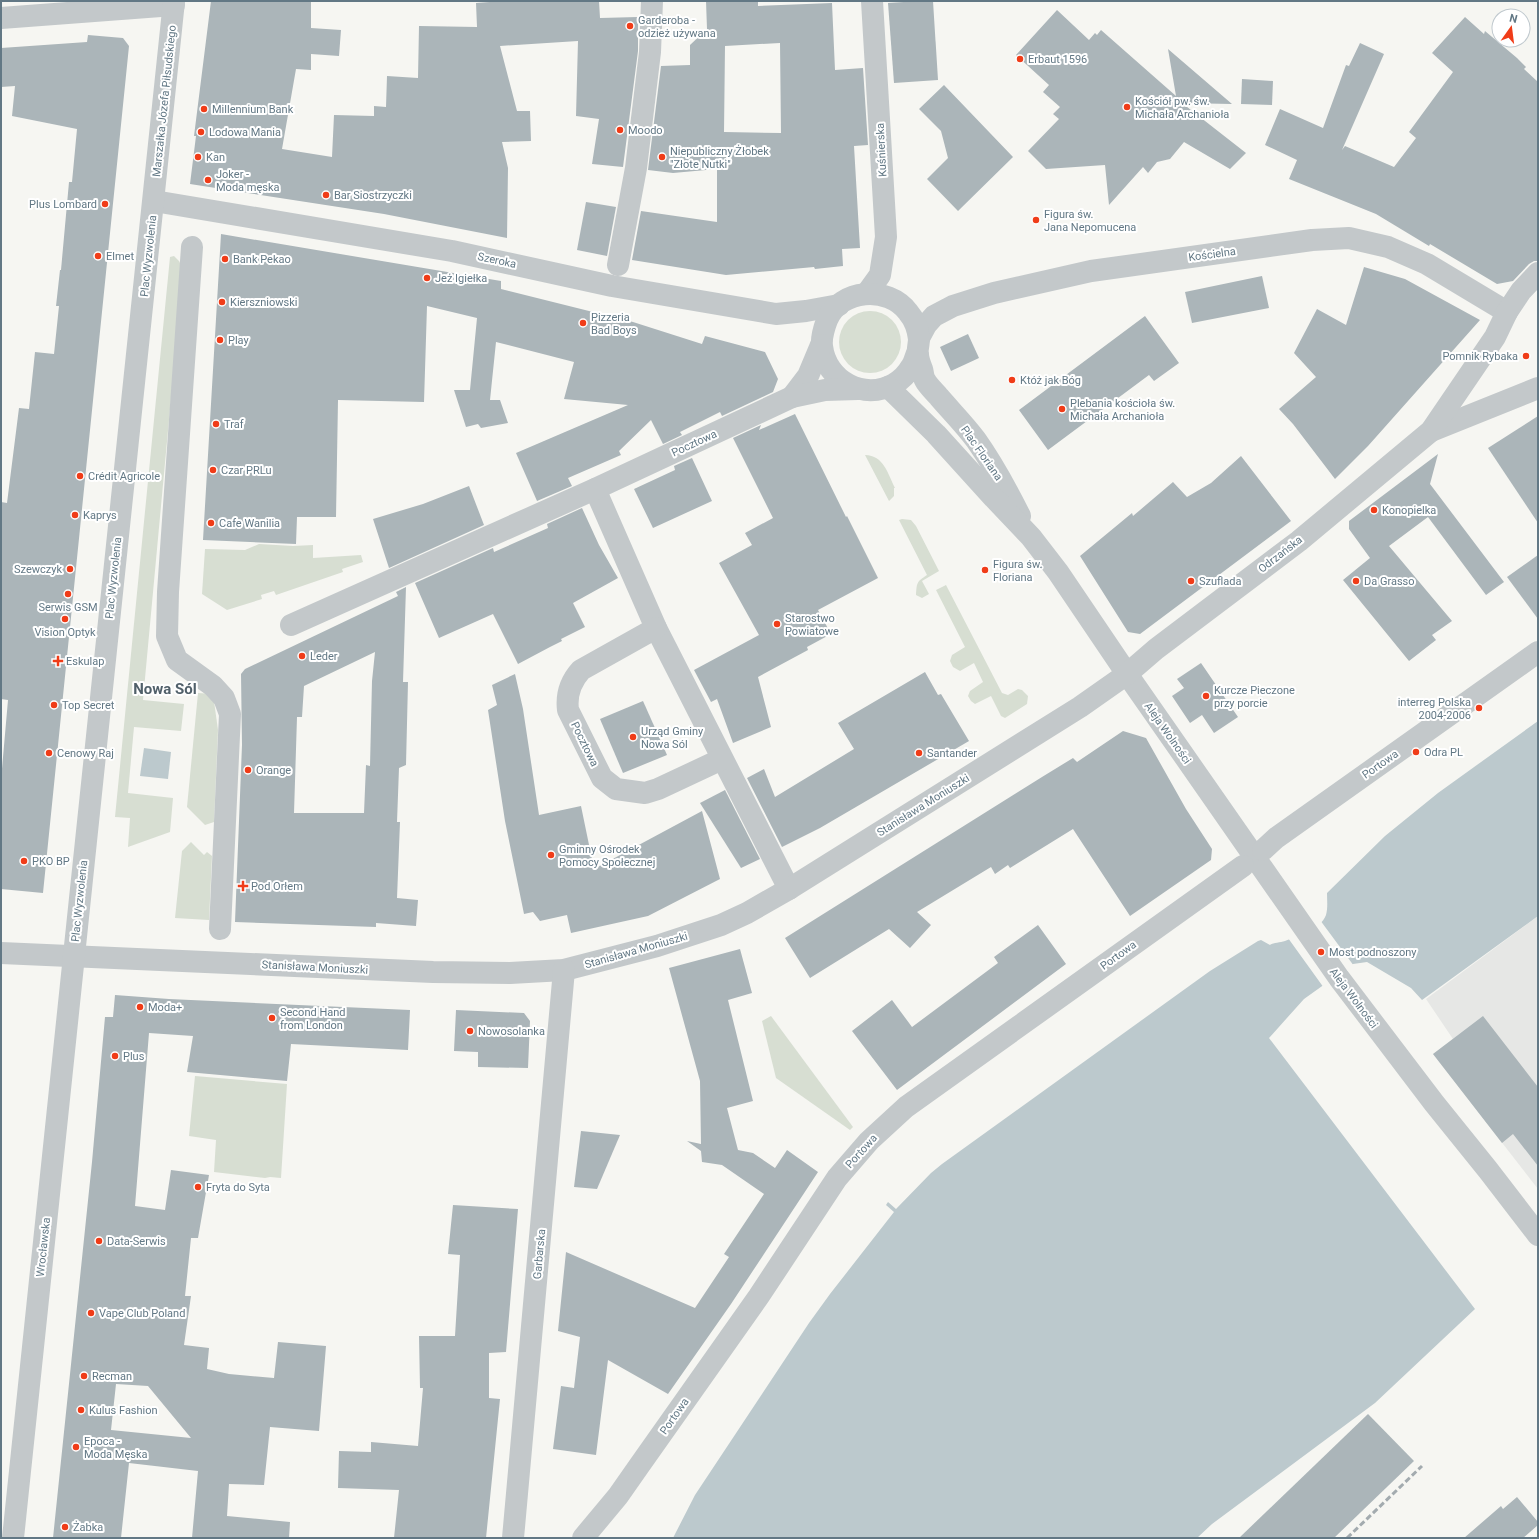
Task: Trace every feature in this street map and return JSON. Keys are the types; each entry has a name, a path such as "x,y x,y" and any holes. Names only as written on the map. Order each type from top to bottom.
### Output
{"street":[{"path":"618,265 637,160 650,52 652,1"},
{"name":"Kuśnierska","path":"866,293 880,275 886,237 872,1"},
{"path":"1,18 174,3"},
{"name":"Marszałka Józefa Piłsudskiego","path":"154,201 174,3"},
{"name":"Szeroka","path":"154,201 452,251 612,286 776,314 806,311 839,305"},
{"name":"Plac Wyzwolenia","path":"73,956 154,201"},
{"name":"Kościelna","path":"918,346 926,325 934,316 953,306 994,293 1091,271 1312,240 1349,238 1388,247 1427,264 1507,312"},
{"path":"192,247 169,586 167,636 178,660 213,686 224,698 230,714 220,929"},
{"name":"Odrzańska","path":"1127,674 1156,649 1298,541 1431,431 1495,337 1507,312 1521,291 1538,273"},
{"path":"866,293 882,295 896,301 907,311 915,324 918,346 911,368 901,379 888,387 874,390 858,389 844,383 833,373 825,360 822,345 823,330 829,316 839,305 852,297 866,293"},
{"name":"Pocztowa","path":"792,397 808,376 822,345"},
{"name":"Plac Floriana","path":"918,346 925,380 976,440 1004,485 1031,537"},
{"name":"Plac Floriana","path":"888,387 936,434 1031,537 1058,572 1127,674"},
{"name":"Odrzańska","path":"1431,431 1538,388"},
{"name":"Pocztowa","path":"291,625 595,489 792,397 825,390 858,389"},
{"path":"595,489 656,628 789,889"},
{"name":"Pocztowa","path":"656,628 581,670 574,679 567,701 568,710 602,778 616,788 645,793 658,789 722,759"},
{"name":"Portowa","path":"1263,850 1276,838 1538,652"},
{"name":"Stanisława Moniuszki","path":"1,953 433,972 510,973 564,970 656,946 721,925 748,913 789,889 1080,707 1127,674"},
{"name":"Aleja Wolności","path":"1127,674 1339,978 1434,1103 1538,1235"},
{"name":"Portowa","path":"583,1538 618,1496 759,1296 837,1178 869,1141 906,1107 1242,866"},
{"name":"Wrocławska","path":"13,1538 73,956"},
{"name":"Garbarska","path":"513,1538 564,970"}],"shaded area":[{"path":"174,256 179,261 183,269 143,700 184,704 181,731 134,727 128,793 173,798 170,832 128,847 130,818 115,817 170,257"},
{"path":"864,311 876,311 892,320 899,330 901,342 899,354 892,364 876,373 864,373 853,368 844,359 839,348 839,336 844,325 853,316"},
{"path":"865,455 877,458 887,471 895,488 894,496 889,501"},
{"path":"899,520 911,520 916,526 939,571 922,581 929,594 922,598 916,595 917,585 921,579 927,575"},
{"path":"259,544 293,546 313,545 313,558 361,555 363,562 342,569 343,572 276,595 274,591 261,595 262,599 227,610 202,594 205,549 245,550"},
{"path":"946,585 1002,693 1008,695 1018,689 1022,690 1028,696 1027,704 1005,718 1001,716 991,696 975,704 968,696 970,691 983,682 974,663 960,671 953,667 950,661 952,655 965,647 936,590"},
{"path":"198,693 213,694 218,730 214,822 205,825 187,807"},
{"path":"1538,721 1538,916 1422,1000 1411,988 1367,962 1353,964 1304,999 1269,1038 1475,1309 1375,1403 1212,1524 1197,1538 673,1538 695,1495 809,1323 894,1212 886,1205 888,1202 896,1209 931,1173 942,1164 1210,971 1258,941 1261,940 1270,945 1273,943 1283,942 1314,928 1326,915 1327,893 1385,836 1438,793"},
{"path":"144,748 171,752 168,779 140,776"},
{"path":"191,842 204,855 207,852 212,856 209,920 175,918 182,851"},
{"path":"1538,916 1538,1189 1433,1054 1453,1039 1426,999"},
{"path":"771,1016 853,1127 850,1130 776,1078 762,1021"},
{"path":"195,1076 287,1084 281,1178 265,1178 214,1172 216,1140 189,1136"}],"pier":[{"name":"Most podnoszony","path":"1320,920 1354,966 1324,988 1288,938 1304,932"}],"building":[{"path":"211,1 311,1 311,28 341,30 339,56 311,54 311,70 296,69 282,149 332,157 334,115 374,116 374,106 386,107 387,76 418,78 419,26 477,27 476,3 503,1 599,1 600,18 638,17 638,51 623,167 592,164 599,119 576,116 578,41 500,46 517,111 530,111 531,141 502,142 508,168 507,238 384,214 190,184 196,136 194,136"},
{"path":"706,1 758,1 758,6 832,3 835,70 863,68 868,145 854,146 860,248 842,249 843,266 815,269 814,267 726,275 632,260 641,211 717,222 717,169 673,173 648,170 661,66 690,65 690,45 707,29","holes":["780,43 781,133 724,132 725,46"]},
{"path":"933,1 938,80 894,83 888,3"},
{"name":"Kościół pw. św. Michała Archanioła","path":"1057,10 1089,40 1095,33 1097,35 1101,30 1176,96 1168,49 1232,104 1182,103 1246,153 1230,169 1184,142 1170,159 1157,162 1148,173 1143,167 1109,205 1105,165 1046,169 1028,151 1059,119 1053,114 1060,107 1043,92 1049,85 1016,55"},
{"path":"1465,17 1484,34 1485,31 1491,36 1491,48 1505,48 1526,67 1524,69 1538,82 1538,261 1534,261 1529,264 1513,281 1497,284 1376,214 1289,179 1297,160 1265,145 1280,109 1323,128 1346,65 1349,66 1360,43 1384,54 1342,150 1345,146 1394,167 1416,138 1409,132 1453,72 1432,53"},
{"path":"88,35 123,38 129,46 43,893 1,889 1,780 8,700 1,699 1,502 7,503 19,408 29,409 35,352 54,354 59,306 56,306 61,270 69,182 72,182 77,129 12,116 15,86 1,87 1,48 87,42"},
{"path":"1242,79 1273,81 1272,105 1241,104"},
{"path":"944,85 1013,157 958,211 927,179 948,158 941,131 919,109"},
{"path":"586,202 616,207 607,256 577,250"},
{"path":"221,234 501,281 501,289 633,322 702,344 705,336 765,352 778,379 773,392 722,416 720,412 680,432 682,435 663,444 651,420 619,451 621,455 568,478 572,486 537,501 516,453 628,405 564,399 574,362 496,342 490,400 500,400 508,423 481,428 478,424 466,427 454,390 470,390 477,318 427,306 424,402 338,400 336,517 297,517 296,544 203,540"},
{"path":"1364,267 1405,279 1480,320 1368,446 1335,479 1293,424 1279,409 1316,377 1294,353 1317,309 1346,325"},
{"path":"1262,276 1269,308 1192,323 1185,292"},
{"path":"1145,316 1179,363 1154,381 1149,375 1048,450 1019,410"},
{"path":"968,334 979,358 951,371 940,347"},
{"path":"795,414 878,578 818,610 831,634 807,647 808,650 758,677 771,727 733,743 717,699 711,702 694,670 759,635 719,563 752,545 745,533 773,518 733,438 761,425 759,430"},
{"path":"1538,416 1538,523 1488,448"},
{"path":"1438,454 1430,484 1504,582 1486,595 1428,517 1389,546 1452,621 1432,635 1436,640 1409,661 1343,580 1370,558 1349,529 1349,521"},
{"path":"1241,456 1291,521 1140,634 1128,632 1080,556 1132,513 1133,516 1173,482 1187,497 1211,483"},
{"path":"692,458 712,501 653,528 634,489 675,470 674,466"},
{"path":"469,486 484,525 389,568 373,519 423,504"},
{"path":"582,508 599,545 618,578 573,603 585,627 518,664 493,614 439,638 415,583 493,548 494,552 548,528 547,524"},
{"path":"1538,555 1538,619 1507,577"},
{"path":"406,587 403,682 408,682 406,765 399,768 397,822 400,822 397,898 418,900 416,926 376,923 376,927 235,922 242,745 241,674 245,669 398,596 396,592","holes":["375,652 372,681 370,766 366,765 364,813 294,813 297,717 302,717 304,686"]},
{"name":"Kurcze Pieczone przy porcie","path":"1201,663 1238,717 1214,733 1202,715 1190,723 1172,696 1184,688 1177,679"},
{"path":"925,672 938,695 941,694 969,741 820,828 782,847 747,778 764,769 775,797 854,749 838,723"},
{"path":"515,674 523,709 539,815 581,806 594,869 702,811 720,879 648,916 571,933 567,915 540,921 533,912 524,914 505,821 488,710 497,705 492,685"},
{"name":"Urząd Gminy Nowa Sól","path":"643,701 667,755 623,773 600,719"},
{"path":"1123,731 1146,738 1186,809 1212,849 1211,860 1130,916 1073,829 1010,868 1008,865 995,874 991,867 917,912 931,925 910,948 889,929 810,978 785,938 1073,758 1077,762"},
{"path":"725,790 760,859 741,868 700,803"},
{"path":"1038,925 1066,964 897,1090 852,1031 892,1000 912,1027 998,963 994,957"},
{"path":"740,949 752,993 728,1000 753,1101 727,1108 738,1150 753,1153 775,1168 787,1150 818,1172 731,1304 668,1394 608,1360 596,1455 553,1449 561,1386 574,1388 580,1337 558,1331 566,1252 695,1308 729,1257 724,1254 764,1194 722,1165 702,1162 701,1151 687,1141 701,1144 700,1081 669,968"},
{"path":"115,995 169,999 410,1010 408,1050 291,1044 287,1081 187,1072 193,1036 149,1033 135,1206 165,1210 171,1170 209,1175 198,1238 191,1238 185,1296 191,1296 184,1345 209,1348 207,1369 229,1374 274,1378 278,1342 326,1346 319,1431 270,1427 264,1485 229,1484 227,1516 290,1522 289,1538 192,1538 198,1471 129,1463 121,1538 53,1538 92,1162 105,1017 113,1017","holes":["116,1384 148,1386 191,1438 111,1430"]},
{"path":"456,1010 524,1013 530,1021 528,1068 478,1067 478,1052 454,1051"},
{"path":"1483,1016 1538,1087 1538,1166 1513,1134 1502,1143 1433,1054"},
{"path":"581,1131 620,1135 597,1189 574,1187"},
{"path":"453,1205 518,1209 506,1352 489,1353 489,1398 500,1399 486,1538 394,1538 399,1490 338,1488 339,1451 371,1452 371,1442 418,1446 423,1388 420,1388 419,1336 455,1336 460,1255 448,1254"},
{"path":"1368,1414 1414,1461 1334,1538 1239,1538"},
{"path":"1517,1497 1538,1522 1538,1525 1523,1538 1464,1538 1501,1506 1503,1509"}],"railway":[{"path":"1347,1538 1422,1466"}],"place":[{"name":"Garderoba - odzież używana","path":"630,26"},
{"name":"Erbaut 1596","path":"1020,59"},
{"name":"Kościół pw. św. Michała Archanioła","path":"1127,107"},
{"name":"Millennium Bank","path":"204,109"},
{"name":"Moodo","path":"620,130"},
{"name":"Lodowa Mania","path":"201,132"},
{"name":"Kan","path":"198,157"},
{"name":"Niepubliczny Żłobek \"Złote Nutki\"","path":"662,157"},
{"name":"Joker - Moda męska","path":"208,180"},
{"name":"Bar Siostrzyczki","path":"326,195"},
{"name":"Plus Lombard","path":"105,204"},
{"name":"Figura św. Jana Nepomucena","path":"1036,220"},
{"name":"Elmet","path":"98,256"},
{"name":"Bank Pekao","path":"225,259"},
{"name":"Jeż Igiełka","path":"427,278"},
{"name":"Kierszniowski","path":"222,302"},
{"name":"Pizzeria Bad Boys","path":"583,323"},
{"name":"Play","path":"220,340"},
{"name":"Pomnik Rybaka","path":"1526,356"},
{"name":"Któż jak Bóg","path":"1012,380"},
{"name":"Plebania kościoła św. Michała Archanioła","path":"1062,409"},
{"name":"Traf","path":"216,424"},
{"name":"Czar PRLu","path":"213,470"},
{"name":"Crédit Agricole","path":"80,476"},
{"name":"Konopielka","path":"1374,510"},
{"name":"Kaprys","path":"75,515"},
{"name":"Cafe Wanilia","path":"211,523"},
{"name":"Szewczyk","path":"70,569"},
{"name":"Figura św. Floriana","path":"985,570"},
{"name":"Szuflada","path":"1191,581"},
{"name":"Da Grasso","path":"1356,581"},
{"name":"Serwis GSM","path":"68,594"},
{"name":"Vision Optyk","path":"65,619"},
{"name":"Starostwo Powiatowe","path":"777,624"},
{"name":"Leder","path":"302,656"},
{"name":"Eskulap","path":"58,661"},
{"name":"Kurcze Pieczone przy porcie","path":"1206,696"},
{"name":"Top Secret","path":"54,705"},
{"name":"interreg Polska 2004-2006","path":"1479,708"},
{"name":"Urząd Gminy Nowa Sól","path":"633,737"},
{"name":"Odra PL","path":"1416,752"},
{"name":"Cenowy Raj","path":"49,753"},
{"name":"Santander","path":"919,753"},
{"name":"Orange","path":"248,770"},
{"name":"Gminny Ośrodek Pomocy Społecznej","path":"551,855"},
{"name":"PKO BP","path":"24,861"},
{"name":"Pod Orłem","path":"243,886"},
{"name":"Most podnoszony","path":"1321,952"},
{"name":"Moda+","path":"140,1007"},
{"name":"Second Hand from London","path":"272,1018"},
{"name":"Nowosolanka","path":"470,1031"},
{"name":"Plus","path":"115,1056"},
{"name":"Fryta do Syta","path":"198,1187"},
{"name":"Data-Serwis","path":"99,1241"},
{"name":"Vape Club Poland","path":"91,1313"},
{"name":"Recman","path":"84,1376"},
{"name":"Kulus Fashion","path":"81,1410"},
{"name":"Epoca - Moda Męska","path":"76,1447"},
{"name":"Żabka","path":"65,1527"}],"district":[{"name":"Nowa Sól","path":"165,689"}]}
